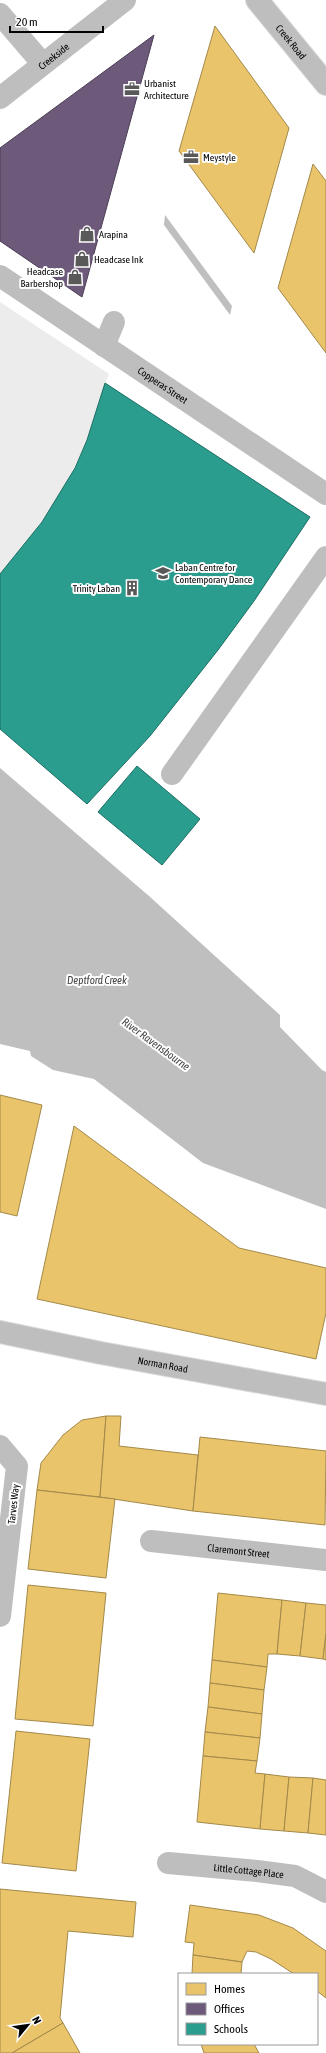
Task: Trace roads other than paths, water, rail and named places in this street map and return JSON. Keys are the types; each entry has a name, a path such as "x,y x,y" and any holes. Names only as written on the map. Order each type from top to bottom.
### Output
{"street":[{"name":"Creekside","path":"0,98 42,63 125,0"},
{"name":"Creek Road","path":"257,0 326,84"},
{"path":"0,14 42,63"},
{"name":"Copperas Street","path":"0,276 326,494"},
{"path":"104,346 114,322"},
{"path":"172,774 326,558"},
{"name":"Norman Road","path":"0,1332 108,1354 326,1394"},
{"name":"Tarves Way","path":"0,1446 17,1466 0,1616"},
{"name":"Claremont Street","path":"151,1541 326,1560"},
{"name":"Little Cottage Place","path":"168,1863 295,1876 326,1892"}],"water":[{"path":"165,215 232,306 230,315 164,225"},
{"name":"Deptford Creek","path":"0,768 149,896 280,1015 280,1027 322,1070 326,1072 326,1209 203,1163 94,1079 53,1070 31,1056 30,1051 0,1044"}],"place":[{"name":"Urbanist Architecture","path":"132,89"},
{"name":"Meystyle","path":"191,157"},
{"name":"Arapina","path":"87,234"},
{"name":"Headcase Ink","path":"82,259"},
{"name":"Headcase Barbershop","path":"75,277"},
{"name":"Laban Centre for Contemporary Dance","path":"163,573"},
{"name":"Trinity Laban","path":"132,588"}],"water label":[{"name":"River Ravensbourne","path":"156,1044"}]}
